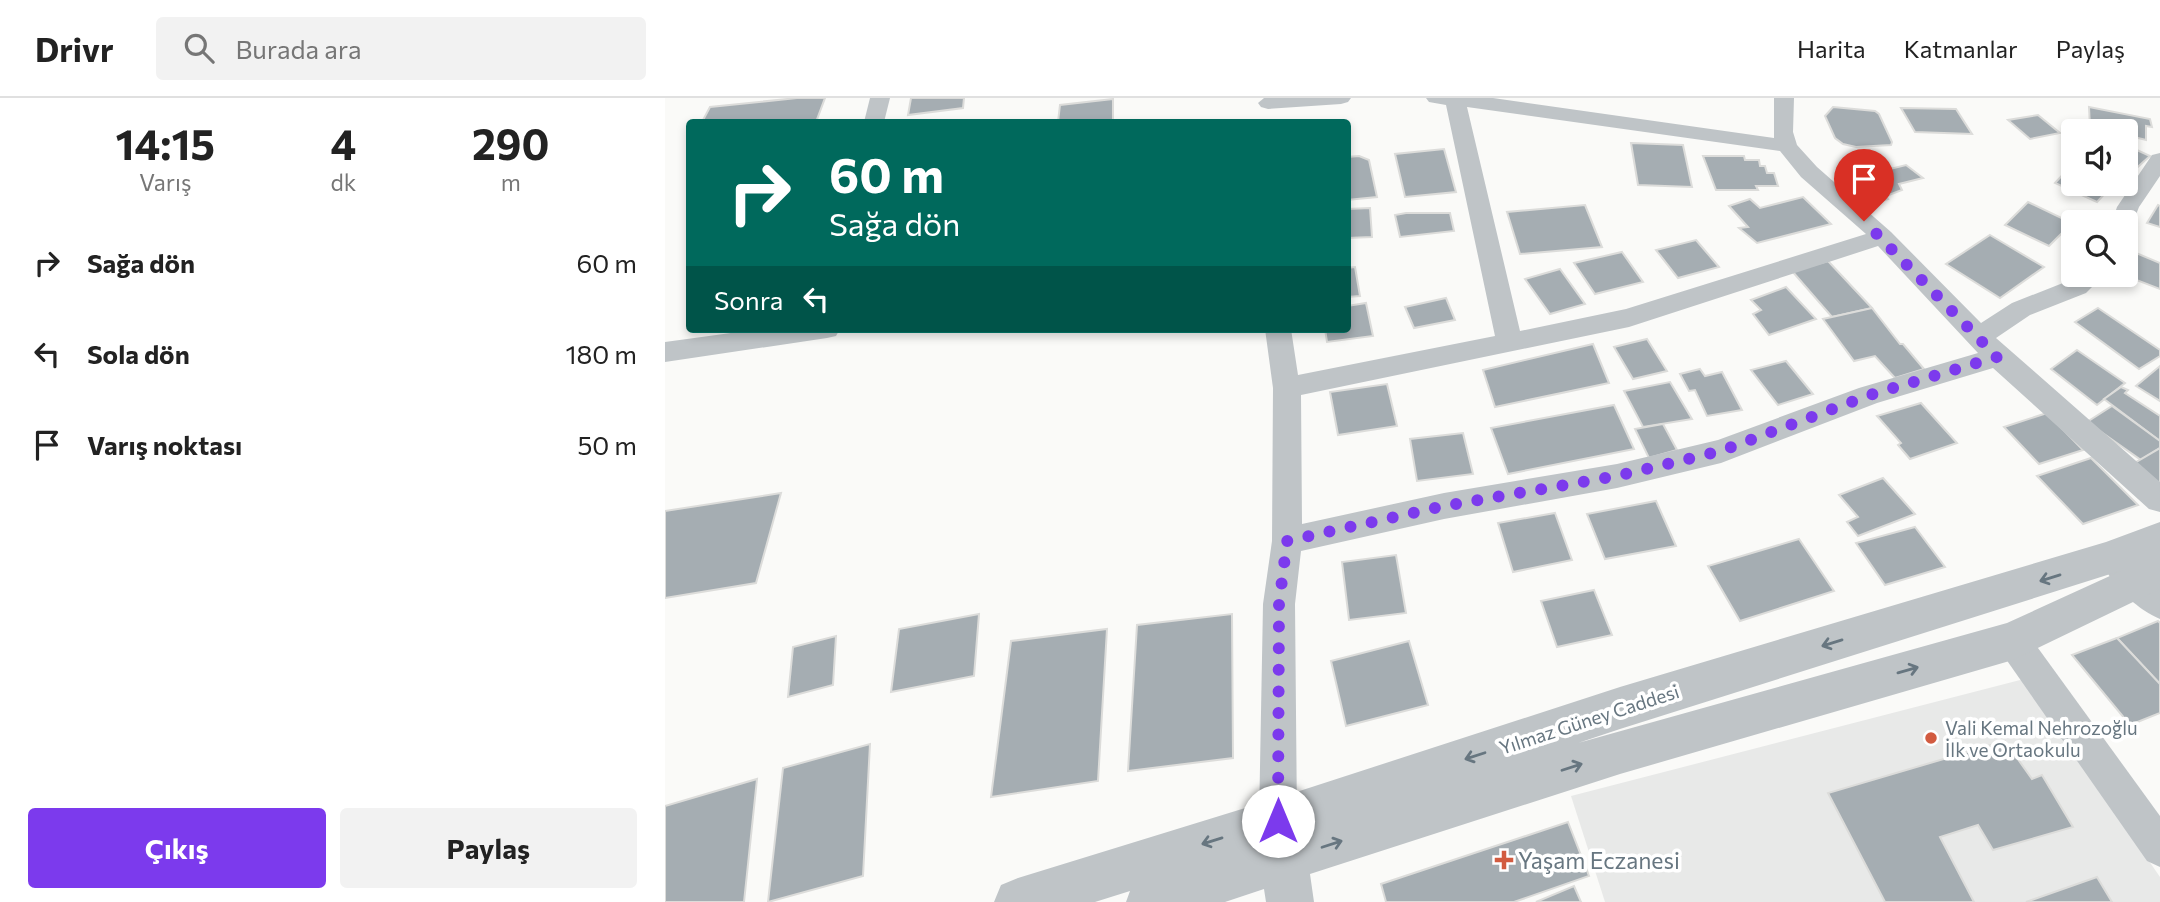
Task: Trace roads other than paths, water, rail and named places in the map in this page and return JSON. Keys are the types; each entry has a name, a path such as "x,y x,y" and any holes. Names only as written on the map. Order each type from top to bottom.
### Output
{"street":[{"path":"875,119 880,98"},
{"path":"1268,108 1341,98"},
{"path":"1613,121 1614,98"},
{"path":"1784,98 1783,132 1787,146 1809,172 1883,237 1988,347 2160,500"},
{"path":"1509,341 1449,99 1525,106 1787,146"},
{"path":"2127,210 2160,160"},
{"path":"1287,388 1629,318 1883,237"},
{"path":"1287,541 1444,506 1617,476 1721,451 1988,347 2021,309 2077,287"},
{"path":"665,352 799,333"},
{"path":"1278,333 1287,388 1287,541 1279,604 1284,861"},
{"name":"Yılmaz Güney Caddesi","path":"1018,902 1284,861 1672,692 2142,579 2160,538"},
{"path":"1150,902 1687,732 2013,641 2142,579"},
{"path":"2013,641 2160,848"},
{"path":"1672,692 1687,732"}],"place":[{"name":"Vali Kemal Nehrozoğlu İlk ve Ortaokulu","path":"1931,738"},
{"name":"Yaşam Eczanesi","path":"1504,860"}]}
